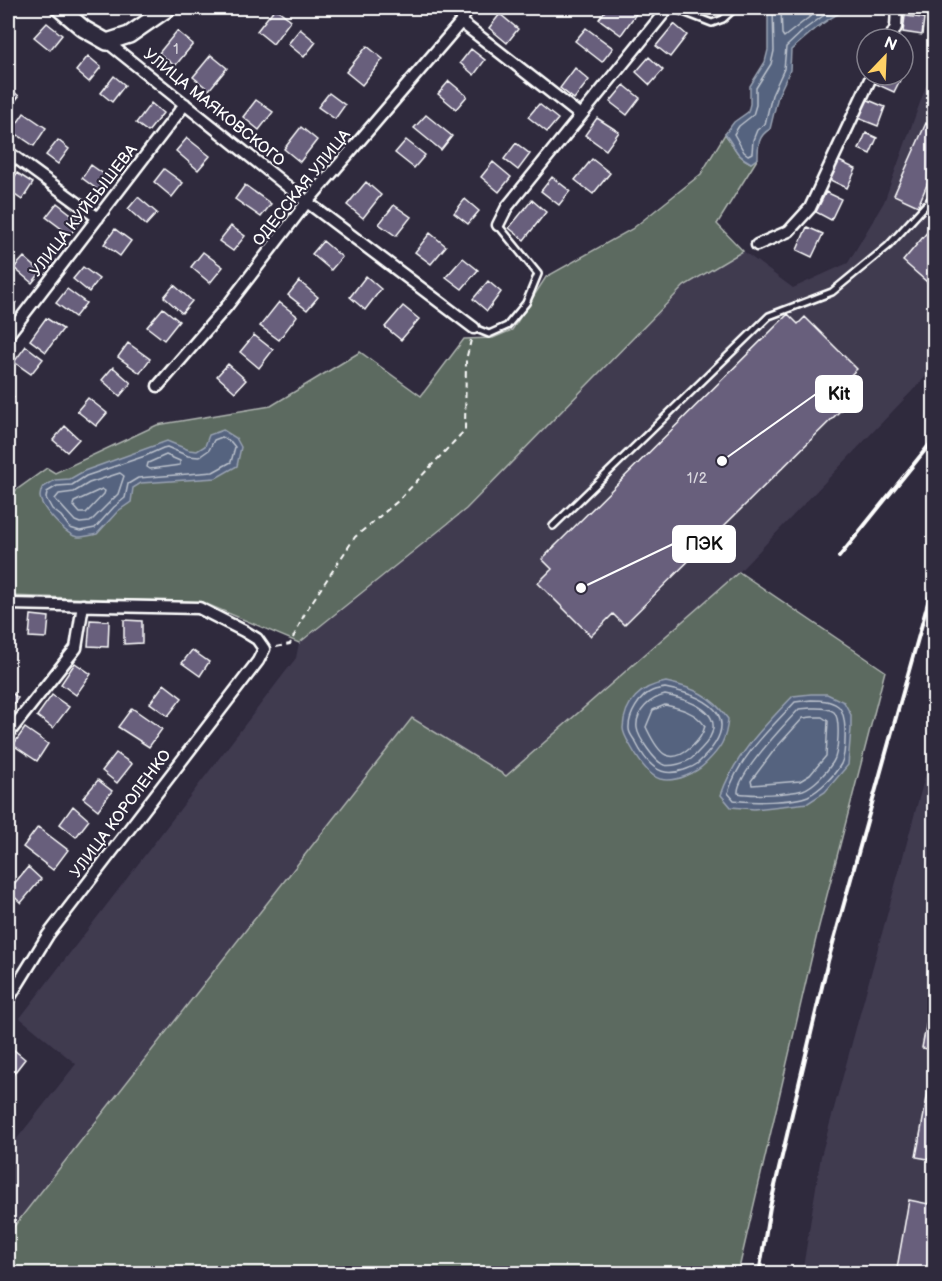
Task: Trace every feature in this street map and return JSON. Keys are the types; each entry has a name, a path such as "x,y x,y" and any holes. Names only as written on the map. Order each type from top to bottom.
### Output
{"main road":[{"path":"59,8 84,29 107,42 129,35 168,8"}],"street":[{"name":"ОДЕССКАЯ УЛИЦА","path":"158,386 227,306 307,202 461,22 468,8"},
{"path":"498,225 507,207 669,8"},
{"path":"896,27 897,8"},
{"path":"461,22 580,116"},
{"name":"УЛИЦА МАЯКОВСКОГО","path":"107,42 307,202 474,328"},
{"path":"757,246 789,231 810,208 867,87"},
{"name":"УЛИЦА КУЙБЫШЕВА","path":"8,335 185,104"},
{"path":"8,153 98,218"},
{"path":"8,604 198,608 257,639 264,649"},
{"path":"8,734 76,648 82,605"},
{"name":"УЛИЦА КОРОЛЕНКО","path":"8,1000 48,935 251,670 264,649"}],"lane":[{"path":"673,8 712,23 723,19 735,8"},
{"path":"553,526 769,316 832,292 888,246 934,196"},
{"path":"474,328 489,334 507,326 526,303 538,274 498,225"}],"path":[{"path":"264,649 290,644 306,611 355,537 398,501 465,430 466,360 474,328"}],"shaded area":[{"path":"934,64 934,368 739,572 506,777 412,718 8,1234 8,1150 76,1064 20,1018 296,658 299,643 466,509 684,286 743,251 793,288 848,263 884,202"},
{"path":"933,747 934,1273 802,1274 821,1156"}],"green space":[{"path":"725,134 746,160 751,163 758,158 717,224 743,251 684,286 466,509 299,643 202,602 8,596 8,496 47,468 55,473 157,425 271,406 360,352 421,396 464,339 493,338 512,330 546,277 632,229 701,174"},
{"path":"739,572 885,671 818,930 738,1273 8,1273 8,1234 412,718 506,776"}],"water":[{"path":"763,8 851,8 826,21 791,50 790,70 778,96 770,129 760,141 758,158 751,163 739,154 725,134 734,122 748,112 750,86 765,62 768,50 768,10"},
{"path":"223,430 236,438 241,447 237,466 216,478 141,483 133,488 131,502 118,511 97,534 80,537 73,535 55,521 41,502 42,488 55,480 70,479 84,471 167,441 197,451 205,446 209,435"},
{"path":"666,682 685,687 708,698 728,719 722,743 706,763 697,770 673,780 655,777 642,765 626,739 623,728 630,703 642,691"},
{"path":"827,694 844,702 851,715 848,765 825,792 808,803 754,809 731,807 721,795 742,754 793,696"}],"building":[{"path":"231,8 244,8 235,14"},
{"path":"275,8 291,20 273,44 257,31"},
{"path":"607,8 632,8 638,11 621,35 599,19"},
{"path":"500,14 518,29 507,43 489,28"},
{"path":"905,16 924,18 922,35 915,34 915,27 904,27"},
{"path":"47,23 62,35 50,50 34,37"},
{"path":"674,24 687,35 670,57 656,46"},
{"path":"586,28 613,48 602,62 575,41"},
{"path":"300,29 316,42 304,57 288,44"},
{"path":"177,31 193,44 175,66 159,53"},
{"path":"367,46 383,59 362,85 346,72"},
{"path":"471,49 485,60 474,75 460,63"},
{"path":"211,55 227,68 209,90 193,77"},
{"path":"88,56 101,67 89,82 76,71"},
{"path":"649,57 663,70 650,85 636,72"},
{"path":"575,68 589,80 574,99 560,88"},
{"path":"114,76 125,85 112,102 101,93"},
{"path":"449,81 467,96 456,109 438,94"},
{"path":"624,85 640,98 627,115 610,102"},
{"path":"8,87 19,96 8,110"},
{"path":"883,87 896,87 894,92"},
{"path":"329,93 345,105 335,119 318,107"},
{"path":"866,99 885,107 878,126 858,118"},
{"path":"256,100 273,112 259,130 243,117"},
{"path":"151,103 163,113 148,132 136,123"},
{"path":"539,104 558,119 547,132 528,117"},
{"path":"24,113 46,128 34,146 12,131"},
{"path":"426,115 452,136 441,150 414,128"},
{"path":"597,118 619,132 606,150 585,135"},
{"path":"926,123 934,127 934,168 918,206 894,195"},
{"path":"301,127 317,140 300,162 284,149"},
{"path":"866,133 877,138 870,154 859,149"},
{"path":"187,138 210,156 198,170 176,151"},
{"path":"58,140 69,149 58,164 46,155"},
{"path":"406,140 425,155 414,168 395,153"},
{"path":"516,143 530,154 518,170 504,159"},
{"path":"592,159 610,173 593,194 575,180"},
{"path":"837,160 856,169 847,188 828,179"},
{"path":"493,162 511,177 499,192 481,177"},
{"path":"91,165 112,180 102,193 82,178"},
{"path":"164,169 183,183 172,197 154,182"},
{"path":"17,173 33,183 22,200 8,190"},
{"path":"552,177 570,191 559,205 541,191"},
{"path":"366,182 381,195 363,218 347,205"},
{"path":"245,185 271,204 261,217 235,199"},
{"path":"826,192 841,199 831,220 816,212"},
{"path":"138,197 157,213 146,225 128,209"},
{"path":"465,199 479,211 468,224 454,213"},
{"path":"532,200 546,212 524,240 509,228"},
{"path":"57,203 80,221 70,235 46,217"},
{"path":"394,205 411,217 396,236 379,224"},
{"path":"934,224 934,288 903,261"},
{"path":"231,226 245,236 233,251 219,241"},
{"path":"807,227 823,234 812,257 797,250"},
{"path":"115,229 131,241 120,256 104,244"},
{"path":"430,233 446,246 431,264 415,252"},
{"path":"323,241 342,257 331,270 312,254"},
{"path":"203,252 223,267 210,283 191,267"},
{"path":"24,257 41,272 32,283 14,268"},
{"path":"463,258 478,270 462,289 446,277"},
{"path":"83,267 99,279 89,292 73,279"},
{"path":"366,276 381,289 365,310 350,297"},
{"path":"299,281 318,297 307,310 288,295"},
{"path":"488,281 501,292 487,311 473,299"},
{"path":"174,285 192,301 182,313 164,297"},
{"path":"67,289 86,303 75,317 56,303"},
{"path":"8,296 16,302 8,313"},
{"path":"279,302 297,316 279,340 260,326"},
{"path":"403,306 419,319 401,340 385,327"},
{"path":"163,308 179,321 164,340 147,327"},
{"path":"788,314 798,324 805,317 857,369 840,385 853,398 624,625 613,614 591,636 538,583 552,569 542,559"},
{"path":"46,318 63,329 46,352 30,340"},
{"path":"254,335 273,350 259,368 240,352"},
{"path":"128,343 150,359 140,373 118,357"},
{"path":"26,346 43,359 31,374 14,362"},
{"path":"228,364 246,380 235,392 217,376"},
{"path":"113,367 131,383 120,396 102,380"},
{"path":"8,392 14,397 8,405"},
{"path":"88,398 107,413 96,426 77,411"},
{"path":"65,426 79,439 67,452 53,440"},
{"path":"31,615 49,617 47,638 29,637"},
{"path":"90,620 109,621 108,647 88,646"},
{"path":"124,620 142,621 142,643 124,644"},
{"path":"192,650 209,662 200,676 182,663"},
{"path":"75,663 91,674 76,695 61,684"},
{"path":"164,684 182,698 168,716 150,703"},
{"path":"8,690 18,698 8,711"},
{"path":"52,695 69,707 53,728 37,716"},
{"path":"132,708 162,729 149,747 118,727"},
{"path":"25,728 48,744 37,761 13,745"},
{"path":"116,753 132,764 117,783 102,771"},
{"path":"8,764 14,769 8,779"},
{"path":"98,780 112,791 98,810 83,798"},
{"path":"73,806 89,820 76,837 60,824"},
{"path":"38,827 68,850 53,870 23,847"},
{"path":"28,867 41,879 21,903 8,891"},
{"path":"934,984 934,1050 922,1048"},
{"path":"8,1045 25,1059 8,1081"},
{"path":"929,1087 934,1088 934,1160 916,1157"},
{"path":"909,1200 934,1205 934,1274 896,1274"}],"railway":[{"path":"839,557 934,439"},
{"path":"759,1274 770,1207 828,961 934,581"},
{"path":"929,606 934,630"}],"place":[{"name":"Kit","path":"722,461"},
{"name":"ПЭК","path":"581,588"}]}
